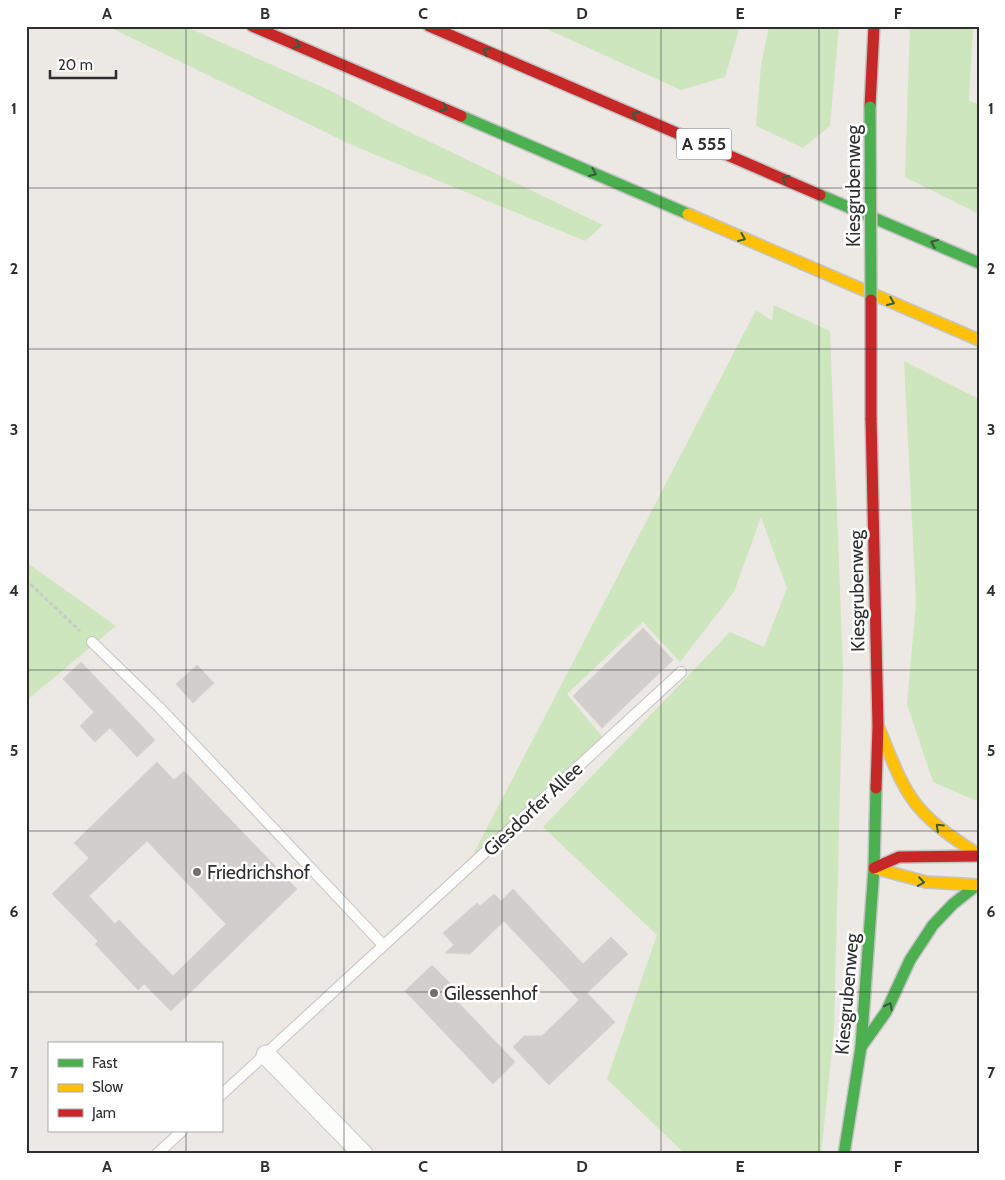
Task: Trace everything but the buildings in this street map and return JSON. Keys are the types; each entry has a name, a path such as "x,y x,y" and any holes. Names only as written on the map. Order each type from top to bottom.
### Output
{"main road":[{"path":"252,26 979,340"},
{"name":"A 555","path":"429,26 979,263"},
{"name":"Kiesgrubenweg","path":"844,1154 861,1047 874,868 878,726 871,418 870,107 874,26"},
{"path":"946,326 979,347"},
{"path":"878,726 902,779 920,809 947,834 979,856"},
{"path":"874,868 899,857 924,855 979,856"},
{"path":"874,868 898,878 922,883 978,885"},
{"path":"861,1047 886,1012 910,960 932,925 952,904 978,885"}],"street":[{"path":"266,1055 363,1154"}],"lane":[{"path":"92,642 159,707 178,731 383,945"},
{"name":"Giesdorfer Allee","path":"222,1094 681,672"},
{"path":"157,1154 181,1132"}],"path":[{"path":"26,580 92,642"}],"green space":[{"path":"107,26 184,26 329,90 397,126 603,225 585,241 354,146"},
{"path":"540,26 740,26 725,77 681,90"},
{"path":"769,26 839,26 830,126 803,148 756,126 761,66"},
{"path":"910,26 973,26 969,101 979,104 979,214 905,177"},
{"path":"774,305 830,331 843,668 834,1030 821,1154 685,1154 607,1079 657,935 543,827 730,632 764,647 787,588 761,517 734,592 680,662 643,622 567,694 605,740 462,876 756,310 772,321"},
{"path":"904,361 979,399 979,802 933,782 907,704 916,602"},
{"path":"26,562 116,626 27,700 26,697"}],"traffic: fast":[{"path":"870,107 871,300"},
{"path":"461,116 688,214"},
{"path":"820,195 979,263"},
{"path":"844,1154 861,1047 874,868 876,788"},
{"path":"861,1047 886,1012 910,960 933,925 953,904 977,885"}],"traffic: slow":[{"path":"688,214 979,340"},
{"path":"878,726 901,780 920,809 941,828 979,855"},
{"path":"874,868 926,882 979,885"}],"traffic: jam":[{"path":"252,26 461,116"},
{"path":"429,26 820,195"},
{"path":"870,107 874,26"},
{"path":"871,300 871,418"},
{"path":"871,418 878,726 876,788"},
{"path":"874,868 899,857 979,856"}],"place":[{"name":"Friedrichshof","path":"197,872"},
{"name":"Gilessenhof","path":"434,993"}]}
